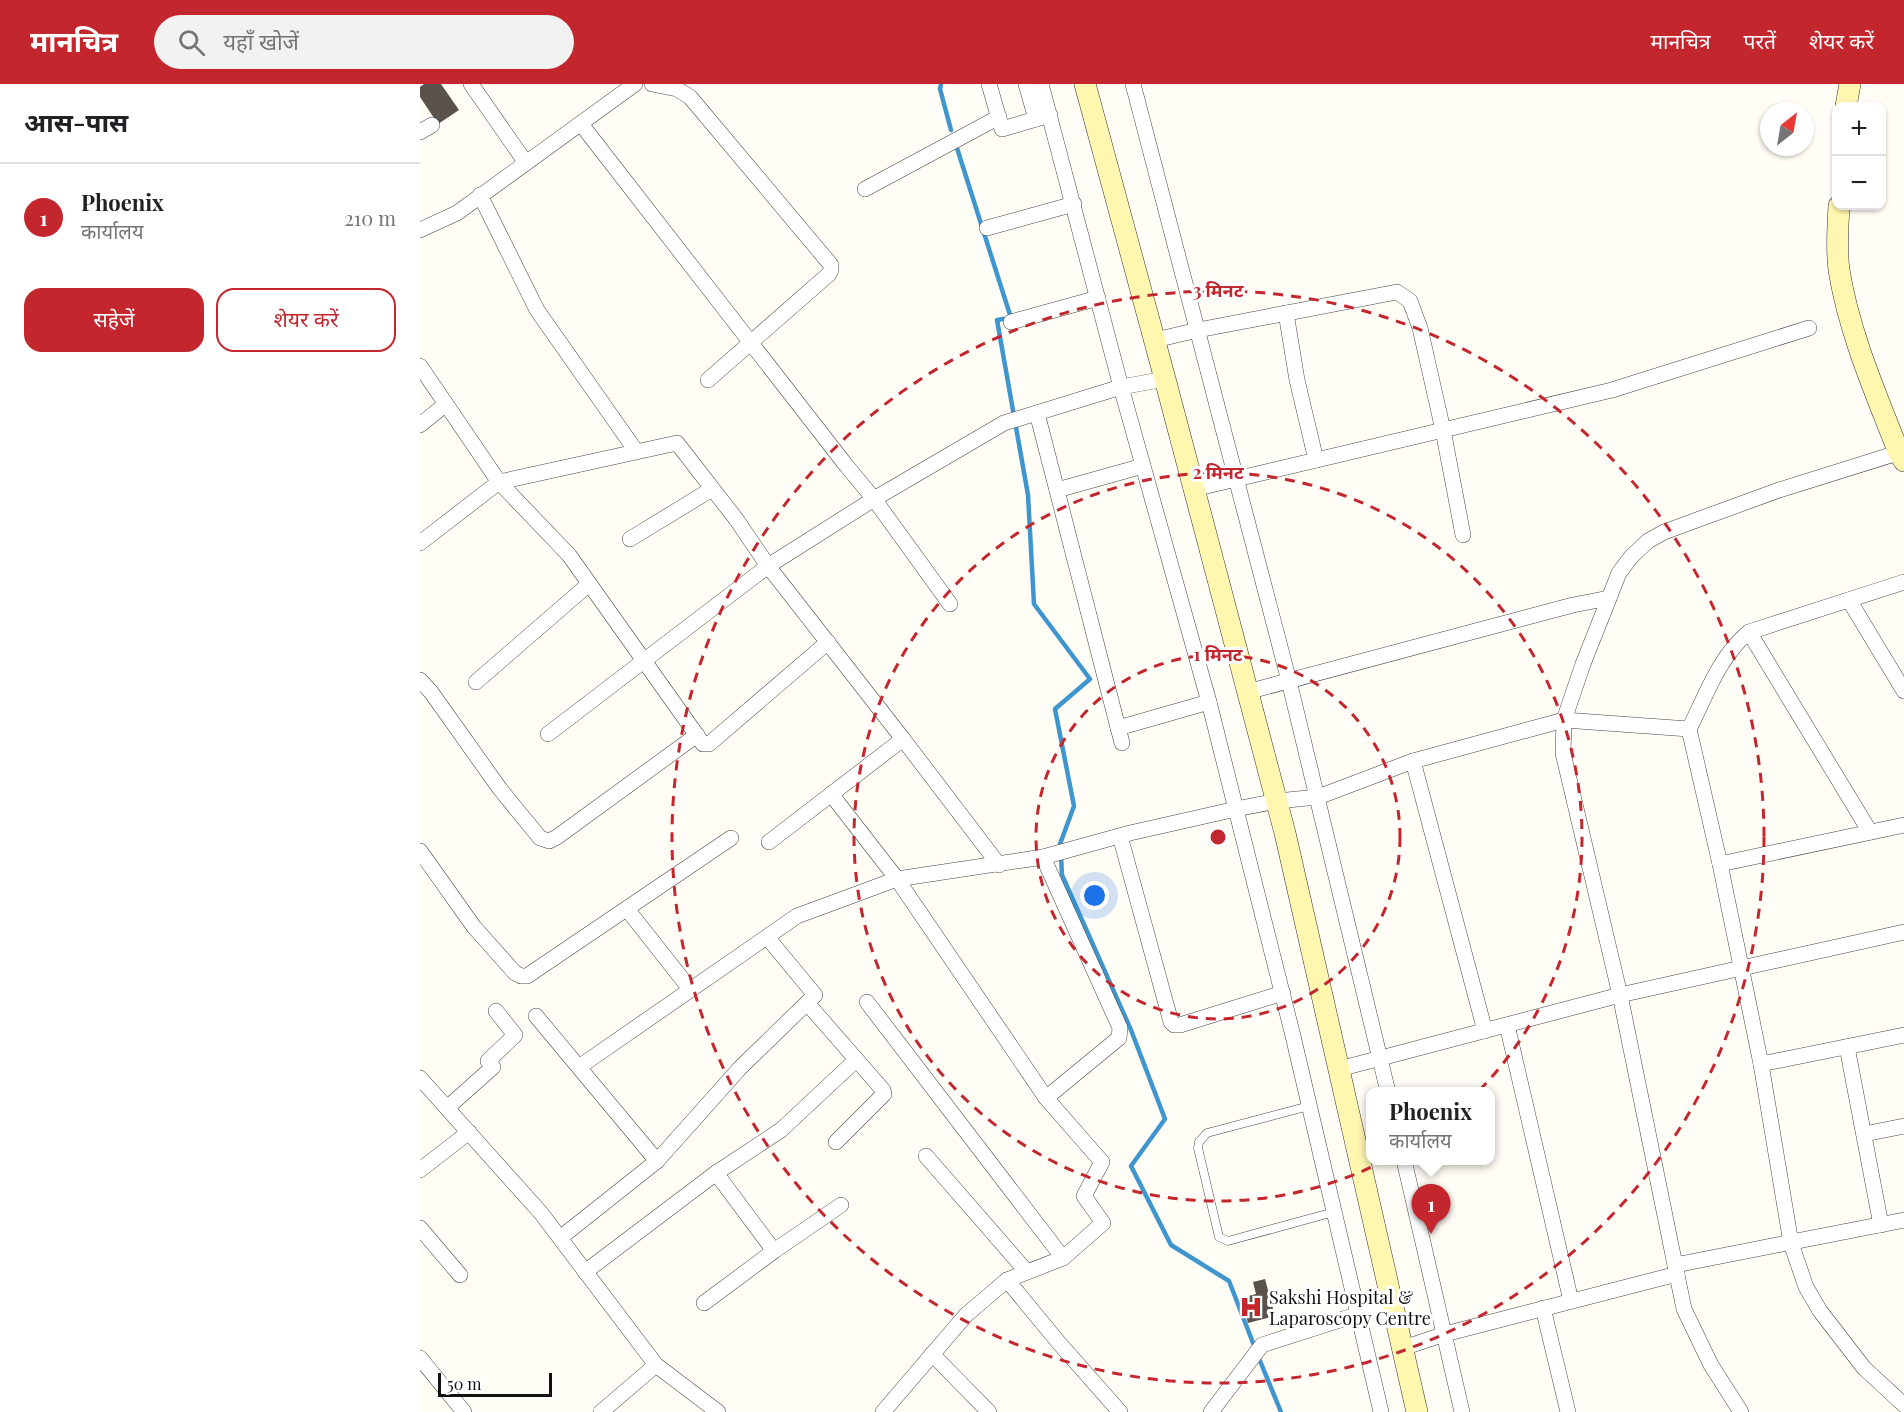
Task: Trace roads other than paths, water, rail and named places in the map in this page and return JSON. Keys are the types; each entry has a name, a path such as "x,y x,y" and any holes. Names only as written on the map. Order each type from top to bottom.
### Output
{"main road":[{"path":"1085,84 1277,801 1394,1303 1417,1412"},
{"path":"1847,102 1850,84"},
{"path":"1839,210 1839,268 1851,320 1872,386 1902,455"}],"street":[{"path":"471,84 526,163"},
{"path":"420,230 457,213 635,84"},
{"path":"652,84 677,88 690,97 831,265 829,274 708,380"},
{"path":"989,84 1002,129 1043,117"},
{"path":"1026,84 1043,117 1074,204 1121,387 1209,702 1282,993 1381,1412"},
{"path":"1041,84 1043,117"},
{"path":"1133,84 1290,681 1387,1087"},
{"path":"865,189 999,117"},
{"path":"581,124 874,499 950,604"},
{"path":"480,195 537,310 636,451"},
{"path":"987,228 1074,204"},
{"path":"1155,340 1397,292 1410,301 1420,328 1463,535"},
{"path":"1011,322 1098,298"},
{"path":"1286,313 1297,380 1316,460"},
{"path":"1194,489 1612,390 1809,328"},
{"path":"420,366 499,482 568,555 703,744 709,744 828,642"},
{"path":"548,734 768,566 874,499 1012,421 1121,387 1165,378"},
{"path":"420,425 446,404"},
{"path":"1037,413 1120,736 1209,702"},
{"path":"420,543 499,482 677,443 768,566 999,865"},
{"path":"1741,1412 1711,1365 1684,1309 1620,995 1563,753 1564,720 1619,573 1631,557 1648,541 1664,532 1779,490 1902,455"},
{"path":"1057,490 1143,466"},
{"path":"630,539 712,489"},
{"path":"1904,582 1749,632 1724,658 1689,729 1720,864 1761,1064 1791,1243 1806,1287 1820,1311 1864,1368 1904,1405"},
{"path":"476,682 589,584"},
{"path":"1247,692 1574,605 1609,598"},
{"path":"1849,600 1904,691"},
{"path":"1749,632 1870,832"},
{"path":"420,680 500,789 540,838 549,841 697,735"},
{"path":"579,1067 797,916 897,879 1043,857 1236,809 1277,801 1318,797 1413,760 1564,720 1689,729"},
{"path":"769,842 903,739"},
{"path":"1413,760 1485,1031"},
{"path":"831,794 897,879 1046,1098 1102,1162 1084,1196 1102,1223 1063,1258 1007,1280 966,1315 883,1412"},
{"path":"1720,864 1904,825"},
{"path":"1120,836 1171,1022 1174,1025 1282,993"},
{"path":"420,851 474,927 515,973 527,976 731,838"},
{"path":"1043,857 1120,1028 1119,1038 1046,1098"},
{"path":"627,909 690,988"},
{"path":"1339,1069 1620,995 1904,932"},
{"path":"560,1238 657,1161 740,1068 815,995 767,937"},
{"path":"807,1002 884,1094 836,1142"},
{"path":"867,1002 1063,1258"},
{"path":"447,1108 493,1067 488,1061 515,1035 496,1011"},
{"path":"536,1016 657,1161"},
{"path":"1507,1026 1571,1301"},
{"path":"1761,1064 1904,1035"},
{"path":"1847,1047 1881,1225"},
{"path":"585,1272 716,1173 781,1130 856,1060"},
{"path":"420,1078 541,1213 656,1365 710,1410"},
{"path":"1864,1134 1904,1126"},
{"path":"420,1170 468,1132"},
{"path":"926,1156 1027,1272"},
{"path":"1405,1165 1462,1412"},
{"path":"716,1173 774,1251"},
{"path":"704,1303 774,1251 842,1205"},
{"path":"1402,1348 1676,1270 1904,1220"},
{"path":"420,1228 460,1275"},
{"path":"1007,1280 1120,1412"},
{"path":"1211,1412 1262,1346 1394,1303"},
{"path":"1543,1308 1568,1412"},
{"path":"932,1354 989,1412"},
{"path":"420,1358 464,1412"},
{"path":"601,1412 656,1365"}],"lane":[{"path":"1309,1106 1207,1133 1199,1142 1198,1148 1203,1170 1219,1237 1228,1241 1334,1212"}],"waterway":[{"path":"941,84 940,89 951,130"},
{"path":"956,145 1011,318 997,320 1028,495 1034,604 1090,679 1055,709 1074,806 1060,844 1061,848"},
{"path":"1061,856 1062,875 1131,1030 1165,1119 1131,1166 1171,1245 1229,1281 1255,1348"},
{"path":"1258,1356 1281,1412"}],"place":[{"name":"Phoenix","path":"1431,1234"},
{"name":"Sakshi Hospital & Laparoscopy Centre","path":"1251,1307"}]}
